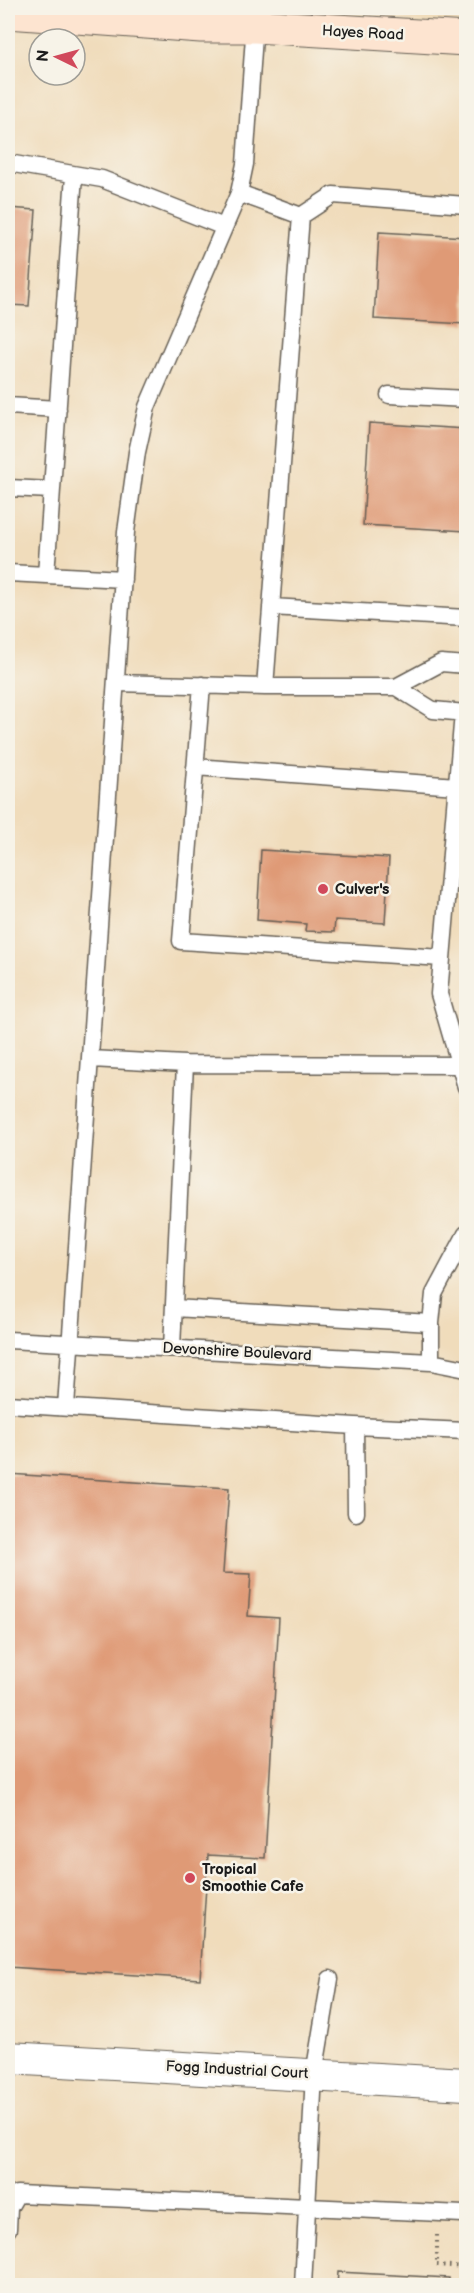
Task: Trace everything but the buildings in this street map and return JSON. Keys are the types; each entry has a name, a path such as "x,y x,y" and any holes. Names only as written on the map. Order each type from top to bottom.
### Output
{"street":[{"name":"Hayes Road","path":"8,12 201,26 255,17 466,39"},
{"name":"Fogg Industrial Court","path":"8,2058 466,2084"}],"lane":[{"path":"66,1407 92,1059 126,532 137,452 147,407 239,193 245,164 255,17"},
{"path":"8,163 102,179 224,227"},
{"path":"46,575 74,175"},
{"path":"239,193 301,216"},
{"path":"301,216 333,195 466,205"},
{"path":"265,687 301,216"},
{"path":"389,395 466,399"},
{"path":"8,406 58,409"},
{"path":"8,488 52,490"},
{"path":"8,573 123,579"},
{"path":"271,607 466,618"},
{"path":"116,683 265,687 396,687 441,663 466,665"},
{"path":"202,685 181,941 442,958"},
{"path":"396,687 433,710 465,713 439,994 466,1087"},
{"path":"195,767 457,786"},
{"path":"92,1059 185,1064 459,1065"},
{"path":"172,1348 185,1064"},
{"path":"431,1362 434,1294 466,1234"},
{"path":"174,1308 431,1323"},
{"name":"Devonshire Boulevard","path":"8,1340 431,1362 466,1369"},
{"path":"8,1404 466,1431"},
{"path":"355,1426 356,1513"},
{"path":"303,2286 314,2074 330,1979"},
{"path":"8,2229 9,2208 17,2194 463,2214"}],"path":[{"path":"438,2212 437,2265 466,2266"}],"place":[{"name":"Culver's","path":"323,889"},
{"name":"Tropical Smoothie Cafe","path":"190,1878"}]}
